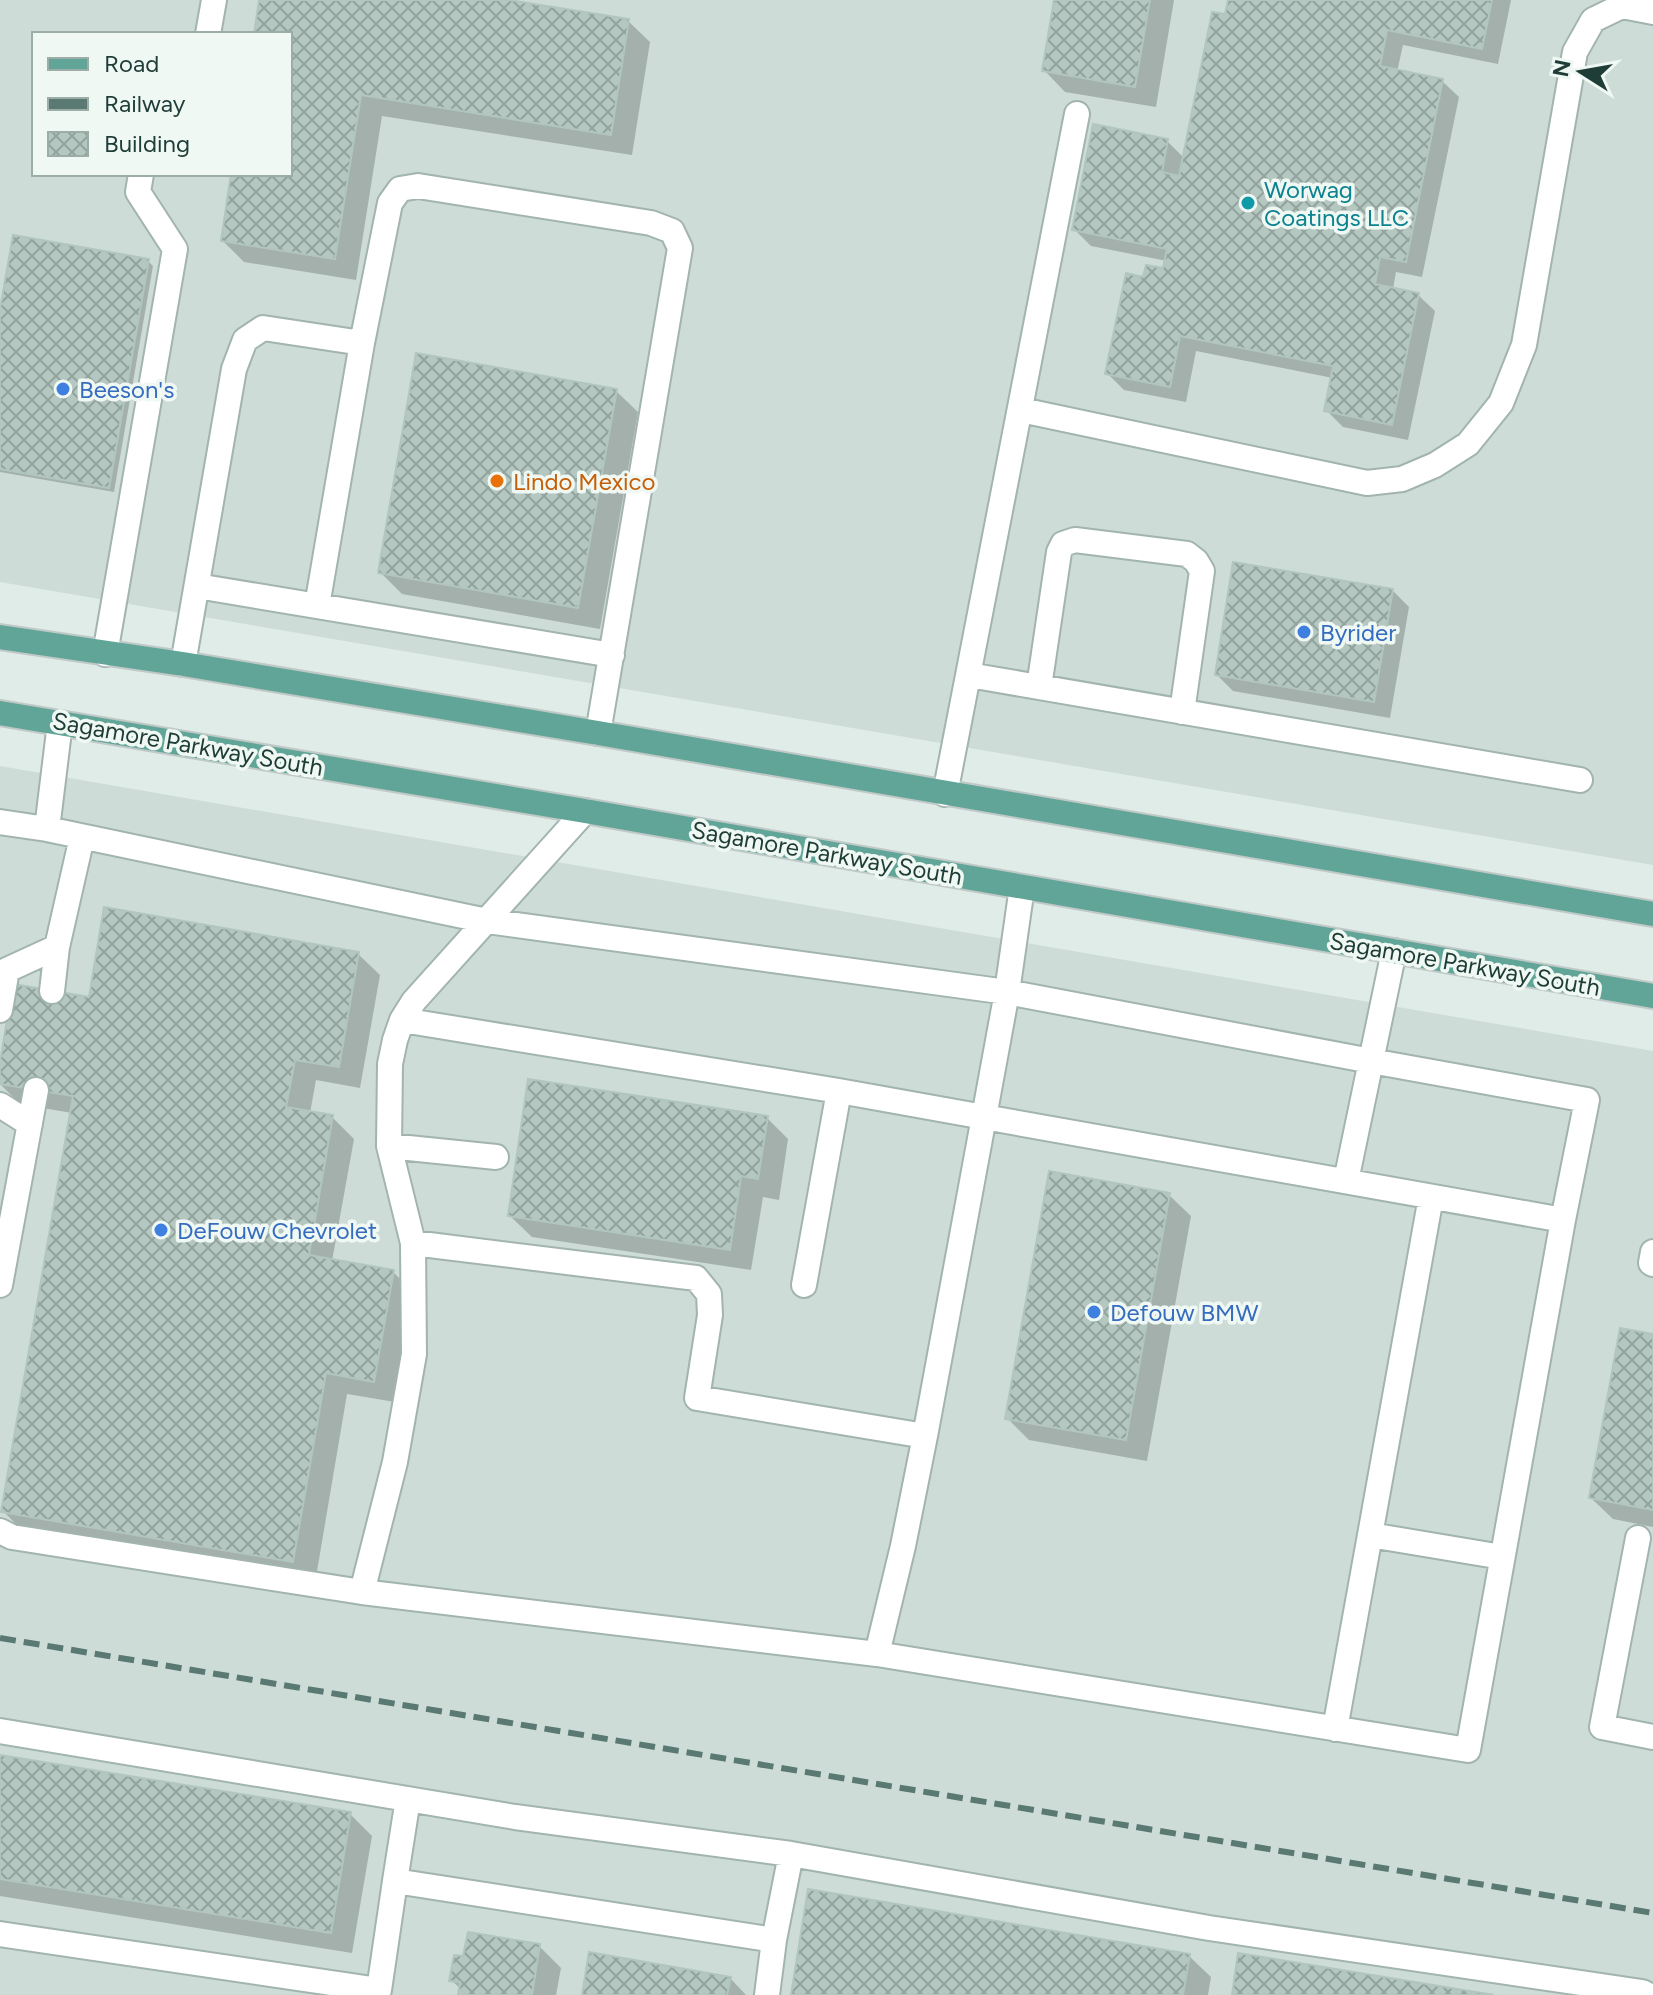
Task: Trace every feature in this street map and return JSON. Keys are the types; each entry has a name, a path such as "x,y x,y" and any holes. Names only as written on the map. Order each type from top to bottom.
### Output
{"main road":[{"path":"0,637 598,733 1653,914"},
{"name":"Sagamore Parkway South","path":"0,713 1653,996"}],"lane":[{"path":"208,32 214,0"},
{"path":"1021,410 1367,483 1402,479 1446,458 1468,444 1501,403 1524,345 1575,52 1593,20 1622,6 1653,12"},
{"path":"945,794 1077,114"},
{"path":"105,654 175,249 138,192 141,176"},
{"path":"317,606 362,343 390,203 400,189 418,186 651,223 672,231 680,248 598,733"},
{"path":"183,664 234,369 245,340 263,328 362,343"},
{"path":"1039,687 1059,552 1063,544 1075,540 1187,554 1202,571 1182,712"},
{"path":"197,586 612,655"},
{"path":"969,675 1580,780"},
{"path":"47,829 60,723"},
{"path":"362,1592 395,1462 414,1354 413,1243 389,1146 390,1064 395,1040 402,1020 414,1001 585,811"},
{"path":"0,822 47,829 487,921 1007,992 1587,1100 1468,1750 877,1654 362,1592 12,1537 0,1531"},
{"path":"52,991 57,947 82,837"},
{"path":"877,1654 925,1436 1007,992 1022,887"},
{"path":"0,1010 7,970 57,947"},
{"path":"1346,1181 1394,951"},
{"path":"402,1020 839,1091 1563,1220"},
{"path":"0,1285 36,1090"},
{"path":"804,1285 839,1091"},
{"path":"0,1105 30,1124"},
{"path":"389,1146 496,1157"},
{"path":"1335,1729 1431,1197"},
{"path":"413,1243 696,1278 709,1294 710,1315 697,1398 925,1436"},
{"path":"1653,1252 1653,1264"},
{"path":"1370,1535 1502,1557"},
{"path":"1638,1538 1602,1727 1653,1737"},
{"path":"0,1731 515,1817 791,1854 1209,1928 1648,1995"},
{"path":"0,1934 378,1992 408,1799"},
{"path":"767,1995 791,1854"},
{"path":"395,1881 774,1940"}],"shaded area":[{"path":"0,0 1653,0 1653,865 0,582"},
{"path":"0,766 1653,1051 1653,1995 0,1995"}],"building":[{"path":"259,0 509,0 629,19 611,135 361,95 335,259 221,241 231,176 292,176 292,32 254,32"},
{"path":"1054,0 1150,0 1135,87 1042,71"},
{"name":"Worwag Coatings LLC","path":"1228,0 1492,0 1482,49 1387,30 1380,66 1443,79 1406,262 1380,257 1375,284 1419,293 1392,425 1324,411 1333,366 1180,336 1170,387 1105,374 1126,273 1143,277 1146,265 1163,268 1167,249 1072,230 1093,124 1168,139 1162,172 1179,176 1212,12 1225,14"},
{"name":"Beeson's","path":"13,235 149,259 109,488 0,469 0,309"},
{"name":"Lindo Mexico","path":"416,353 617,389 578,608 378,573"},
{"name":"Byrider","path":"1233,562 1393,589 1374,702 1215,675"},
{"path":"104,907 359,952 339,1067 295,1060 286,1107 333,1115 309,1255 394,1270 374,1382 326,1373 293,1562 1,1512 73,1096 0,1084 0,1062 13,984 89,997"},
{"path":"528,1079 768,1116 758,1179 741,1176 730,1250 508,1216"},
{"path":"1049,1171 1170,1193 1126,1440 1005,1419"},
{"path":"1620,1328 1653,1334 1653,1510 1589,1498"},
{"path":"0,1755 351,1812 331,1933 0,1879"},
{"path":"808,1889 1190,1954 1183,1995 791,1995"},
{"path":"468,1932 540,1944 532,1995 458,1995 460,1982 449,1981 454,1955 463,1956"},
{"path":"589,1952 731,1977 727,1995 582,1995"},
{"path":"1238,1953 1494,1995 1232,1995"}],"railway":[{"path":"0,1638 1653,1913"}],"place":[{"name":"Worwag Coatings LLC","path":"1248,203"},
{"name":"Beeson's","path":"63,389"},
{"name":"Lindo Mexico","path":"497,481"},
{"name":"Byrider","path":"1304,632"},
{"name":"DeFouw Chevrolet","path":"161,1230"},
{"name":"Defouw BMW","path":"1094,1312"}]}
